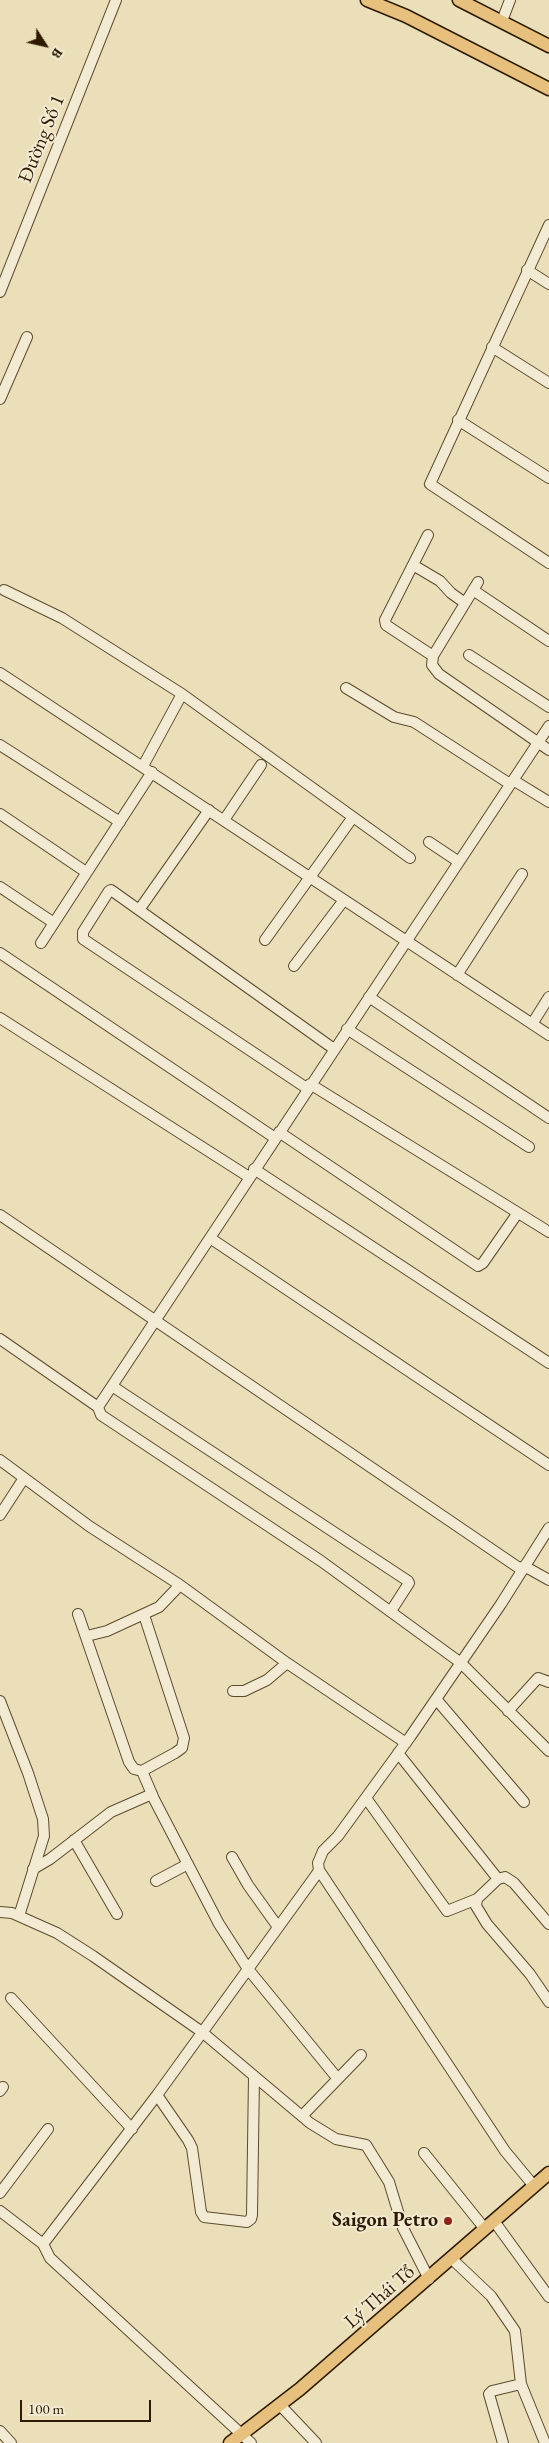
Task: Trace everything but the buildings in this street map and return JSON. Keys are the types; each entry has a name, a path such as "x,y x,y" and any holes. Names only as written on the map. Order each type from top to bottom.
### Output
{"main road":[{"path":"367,0 459,42 549,88"},
{"path":"459,0 549,46"},
{"name":"Lý Thái Tổ","path":"230,2443 247,2438 280,2405 429,2279 549,2173"}],"street":[{"name":"Đường Số 1","path":"0,292 116,0"},
{"path":"502,21 510,0"},
{"path":"549,225 430,484 549,563"},
{"path":"527,270 549,284"},
{"path":"0,399 27,338"},
{"path":"492,347 549,383"},
{"path":"458,420 549,478"},
{"path":"428,535 386,620 386,624 433,656"},
{"path":"413,565 440,582 451,594 465,603"},
{"path":"549,641 475,586 433,656 432,665 439,674 549,750"},
{"path":"4,590 62,618 182,694 410,858"},
{"path":"470,655 549,707"},
{"path":"0,673 549,1035"},
{"path":"346,688 394,717 414,722 512,782 549,802"},
{"path":"41,943 120,822 148,769 182,694"},
{"path":"98,1407 549,726"},
{"path":"0,745 120,822"},
{"path":"224,820 261,765"},
{"path":"139,910 209,810"},
{"path":"0,814 86,872"},
{"path":"265,940 353,817"},
{"path":"429,842 458,862"},
{"path":"457,975 522,874"},
{"path":"0,887 54,923"},
{"path":"334,1048 111,890 108,890 83,932 82,937 309,1086 549,1232"},
{"path":"294,966 344,900"},
{"path":"0,953 478,1266 483,1263 517,1214"},
{"path":"369,997 549,1118"},
{"path":"532,1024 549,997"},
{"path":"0,1018 252,1173 549,1363"},
{"path":"347,1030 529,1146"},
{"path":"0,1215 523,1568 549,1580"},
{"path":"210,1238 549,1466"},
{"path":"0,1339 98,1407 101,1415 322,1561 461,1662 549,1751"},
{"path":"112,1386 408,1581 409,1583 391,1611"},
{"path":"0,1460 89,1526 180,1585 286,1663 406,1743"},
{"path":"0,1515 24,1478"},
{"path":"534,2186 505,2151 319,1870 318,1863 323,1851 338,1836 406,1743 549,1528"},
{"path":"87,1636 107,1631 159,1607 180,1585"},
{"path":"78,1614 129,1762 134,1769 142,1771 182,1748 184,1738 144,1615"},
{"path":"233,1691 244,1691 267,1680 286,1663"},
{"path":"508,1711 538,1678 549,1682"},
{"path":"436,1699 524,1802"},
{"path":"0,1701 28,1773 43,1819 44,1836 19,1916"},
{"path":"398,1753 498,1879"},
{"path":"142,1771 219,1924 248,1969 338,2079"},
{"path":"33,1869 111,1812 152,1794"},
{"path":"366,1798 447,1911 477,1899 498,1879 505,1877 514,1883 549,1924"},
{"path":"74,1840 118,1914"},
{"path":"232,1857 248,1885 278,1927"},
{"path":"156,1881 188,1864"},
{"path":"43,2244 132,2129 319,1870"},
{"path":"477,1899 476,1906 487,1924 530,1974 549,2002"},
{"path":"0,1912 19,1916 57,1933 202,2032 302,2116 336,2139 366,2145 388,2182 403,2228 429,2279"},
{"path":"11,1998 132,2129"},
{"path":"302,2116 361,2055"},
{"path":"157,2094 192,2148 204,2217 247,2222 251,2219 252,2215 254,2076"},
{"path":"0,2193 48,2129"},
{"path":"424,2153 490,2225 549,2296"},
{"path":"0,2211 43,2244 50,2258 247,2438"},
{"path":"452,2259 491,2296 515,2331 521,2384 545,2443"},
{"path":"503,2443 489,2394 492,2391 521,2384"},
{"path":"280,2405 316,2443"},
{"path":"0,2431 12,2443"}],"place":[{"name":"Saigon Petro","path":"448,2221"}]}
